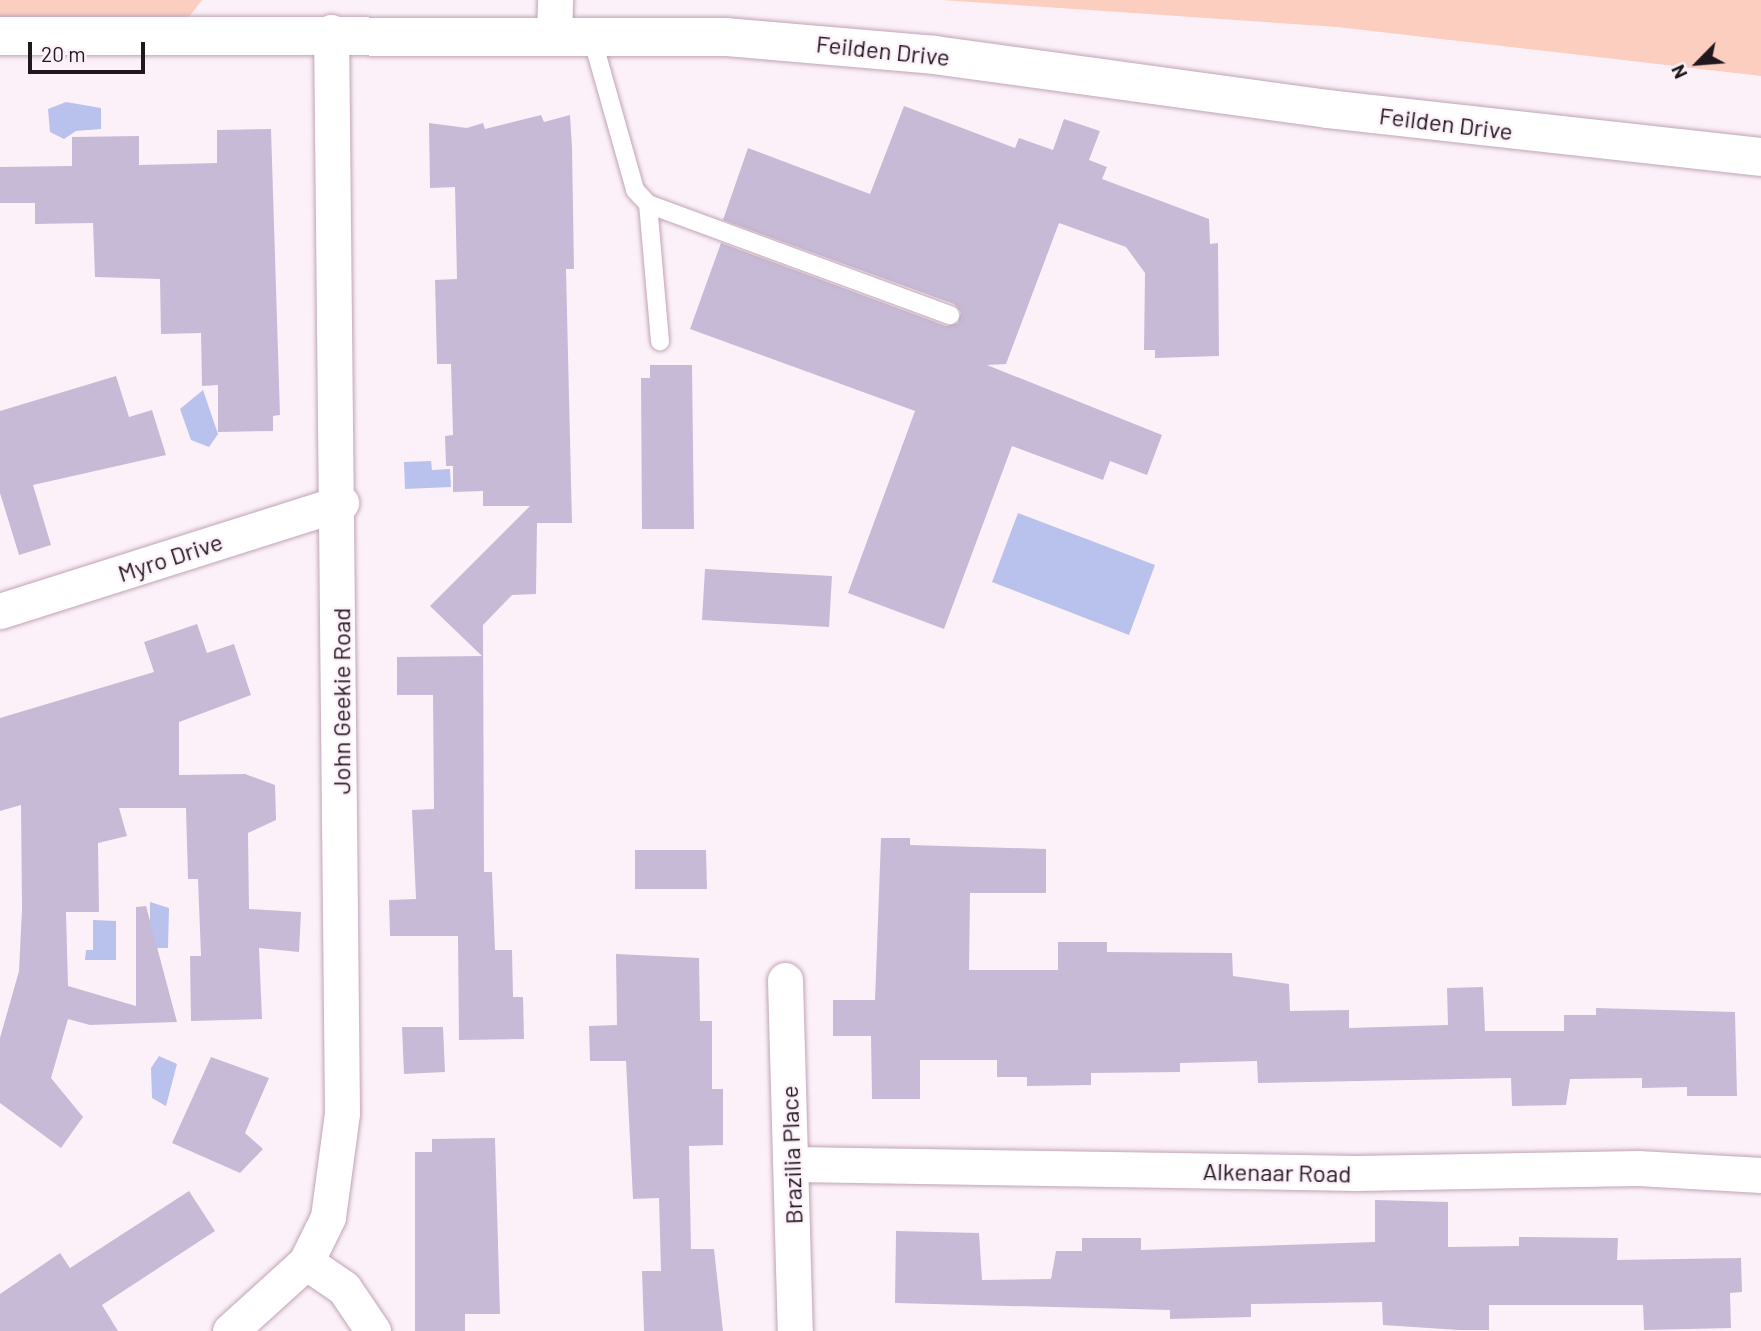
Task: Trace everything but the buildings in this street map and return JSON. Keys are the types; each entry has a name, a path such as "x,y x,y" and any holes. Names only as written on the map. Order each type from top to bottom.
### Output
{"street":[{"name":"Feilden Drive","path":"0,36 331,32 566,22 921,53 1327,109 1761,157"},
{"name":"John Geekie Road","path":"230,1331 306,1262 328,1217 342,1113 341,503 331,32"},
{"name":"Myro Drive","path":"0,611 341,503"},
{"name":"Brazilia Place","path":"785,980 795,1331"},
{"name":"Alkenaar Road","path":"792,1164 1356,1173 1639,1168 1761,1175"},
{"path":"306,1262 344,1288 373,1331"}],"lane":[{"path":"566,22 635,190 648,204 950,315"},
{"path":"648,204 660,341"}],"shaded area":[{"path":"0,0 202,0 186,21 0,21"},
{"path":"941,0 1761,0 1761,76 1337,27"}],"water":[{"path":"66,102 101,108 101,129 76,131 64,139 50,132 48,109"},
{"path":"203,390 218,434 209,447 191,440 180,409"},
{"path":"431,461 432,470 450,469 451,487 405,489 404,462"},
{"path":"1018,513 1155,565 1129,635 992,582"},
{"path":"150,902 169,908 168,948 150,948"},
{"path":"93,920 116,921 116,960 85,960 86,950 93,950"},
{"path":"159,1056 177,1064 166,1106 152,1098 151,1068"}]}
